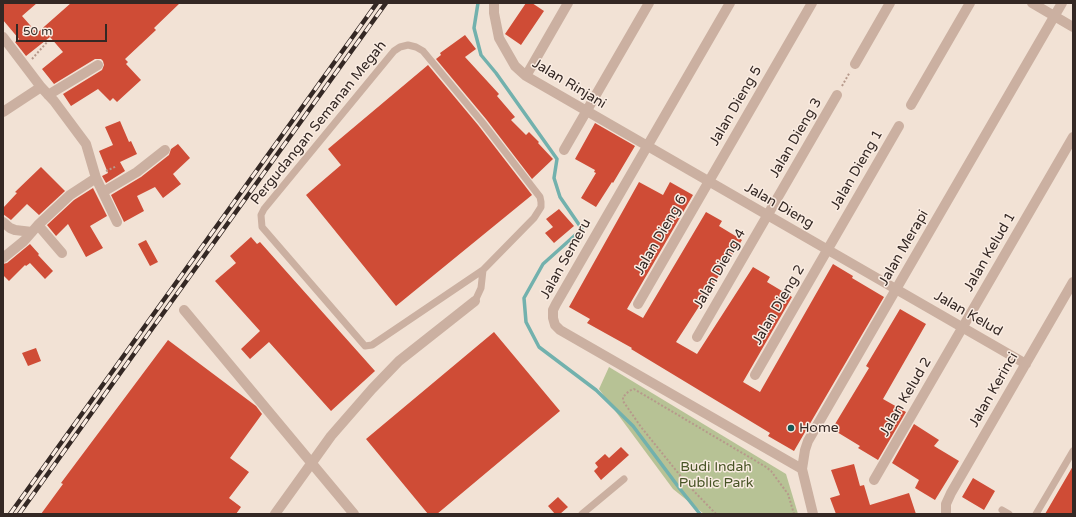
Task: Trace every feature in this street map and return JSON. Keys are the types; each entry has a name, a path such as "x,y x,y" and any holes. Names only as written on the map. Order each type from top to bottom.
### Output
{"street":[{"name":"Jalan Rinjani","path":"494,3 494,13 499,38 514,66 526,76 647,146"},
{"path":"526,76 568,3"},
{"path":"564,150 649,3"},
{"name":"Jalan Semeru","path":"730,3 556,304 553,310 553,318 555,325 560,330 802,469"},
{"name":"Jalan Dieng 5","path":"709,181 812,3"},
{"path":"855,64 890,3"},
{"path":"911,105 970,3"},
{"path":"1032,3 1073,27"},
{"name":"Jalan Merapi","path":"813,514 802,469 808,441 1062,3"},
{"path":"3,37 86,144 96,178 117,222"},
{"path":"48,95 98,65"},
{"path":"3,112 41,87"},
{"name":"Jalan Dieng 3","path":"767,215 837,95"},
{"name":"Jalan Dieng 1","path":"827,250 899,126"},
{"name":"Jalan Kelud 1","path":"963,327 1073,137"},
{"name":"Jalan Dieng","path":"647,146 896,289"},
{"path":"103,192 138,172 165,150"},
{"path":"3,258 24,241 35,228 70,195 96,178"},
{"name":"Jalan Dieng 6","path":"638,304 709,181"},
{"name":"Jalan Dieng 4","path":"697,337 767,215"},
{"path":"3,222 15,230 35,228 62,253"},
{"name":"Jalan Dieng 2","path":"755,375 827,250"},
{"name":"Jalan Kerinci","path":"940,514 946,509 951,493 1073,282"},
{"name":"Jalan Kelud","path":"896,289 1026,364"},
{"path":"275,514 331,436 372,389 399,361 474,301"},
{"path":"184,310 354,514"},
{"name":"Jalan Kelud 2","path":"874,480 963,327"}],"lane":[{"name":"Pergudangan Semanan Megah","path":"408,45 416,47 423,52 482,122 540,197 541,207 538,213 483,270 372,345 365,346 262,227 261,215 264,209 394,51 400,47 408,45"},
{"path":"474,301 481,288 483,270"},
{"path":"1036,514 1073,450"},
{"path":"582,514 624,479"},
{"path":"1002,510 1009,514"}],"path":[{"path":"25,66 48,41"},
{"path":"837,95 855,64"},
{"path":"716,514 687,484 641,427 623,401 623,397 629,391 634,389 766,467 771,471 788,494 794,514"}],"green space":[{"name":"Budi Indah Public Park","path":"609,367 786,474 798,514 704,514 673,489 599,389"}],"building":[{"path":"3,3 37,3 22,16 37,33 71,3 180,3 154,28 156,30 125,59 128,62 126,64 141,80 117,102 113,98 110,101 98,89 71,106 63,94 102,70 104,65 103,61 101,59 95,59 54,84 42,69 63,52 50,37 26,56 15,42 19,39 3,20"},
{"path":"526,3 532,3 544,11 521,45 505,34"},
{"path":"465,35 476,49 465,57 499,94 497,96 515,117 511,120 526,135 529,132 553,159 532,179 486,119 436,59 441,55 440,53"},
{"path":"428,65 478,125 532,195 396,306 306,195 341,165 328,149"},
{"path":"120,121 129,142 131,141 137,154 120,162 125,171 106,183 102,176 108,173 99,151 113,145 105,127"},
{"path":"595,123 635,146 613,183 612,182 596,207 581,198 596,173 594,172 595,170 575,159"},
{"path":"178,144 190,158 173,174 181,184 163,198 155,187 137,196 144,211 124,222 111,195 141,177 169,155 171,149"},
{"path":"41,167 65,191 39,215 27,204 11,220 3,214 3,208 17,193 15,192"},
{"path":"639,182 663,195 670,182 693,195 627,309 643,318 706,212 722,221 719,226 742,240 676,342 697,354 753,267 770,277 767,282 792,297 743,382 760,392 833,264 853,276 852,278 884,297 794,451 768,436 770,433 631,349 632,348 587,323 590,319 569,307"},
{"path":"93,188 107,216 90,226 103,248 86,257 68,224 56,236 47,225 74,200"},
{"path":"559,209 574,226 554,243 545,233 553,227 546,219"},
{"path":"251,237 257,244 260,242 375,371 331,411 269,342 250,359 241,349 260,331 215,281 236,263 230,256"},
{"path":"146,240 158,262 150,266 138,244"},
{"path":"30,244 53,271 45,279 30,263 26,266 25,265 9,281 3,275 3,264 7,263"},
{"path":"900,309 926,324 883,399 906,412 878,460 858,448 860,446 832,429 869,368 866,366"},
{"path":"494,332 560,411 437,514 428,514 366,439"},
{"path":"168,340 256,406 262,414 230,458 249,472 229,498 241,507 236,514 41,514 63,484 61,483"},
{"path":"36,348 41,361 28,366 22,353"},
{"path":"914,424 939,440 934,446 959,461 935,500 915,488 919,480 892,463"},
{"path":"621,447 629,455 601,480 594,471 598,467 595,463 605,454 609,458"},
{"path":"854,464 860,486 864,485 870,505 909,493 916,514 836,514 830,498 840,495 831,470"},
{"path":"1073,466 1073,514 1045,514"},
{"path":"973,478 995,491 984,510 962,497"},
{"path":"558,497 568,507 560,514 555,514 548,506"}],"waterway":[{"path":"478,3 474,28 481,55 496,73 557,159 554,178 560,197 582,229 543,264 524,298 526,322 539,347 596,390 633,426 700,514"}],"railway":[{"path":"10,514 377,3"},
{"path":"19,514 386,3"}],"place":[{"name":"Home","path":"791,428"}]}
